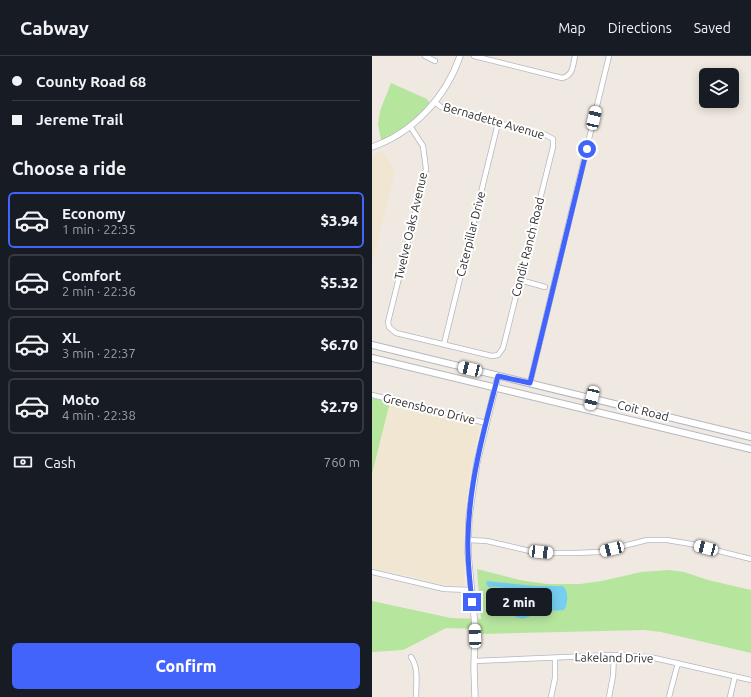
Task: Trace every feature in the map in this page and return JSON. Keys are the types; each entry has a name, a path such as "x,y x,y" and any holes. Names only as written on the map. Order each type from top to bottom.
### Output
{"main road":[{"name":"Coit Road","path":"372,345 751,437"},
{"name":"Coit Road","path":"372,358 751,449"},
{"path":"589,410 592,398"}],"street":[{"path":"425,56 435,61"},
{"path":"372,147 389,140 410,126 435,102 450,80 460,56"},
{"path":"474,56 559,78 567,77 571,72 575,56"},
{"path":"530,383 609,56"},
{"name":"Bernadette Avenue","path":"435,102 441,107 450,111 546,135 553,139"},
{"name":"Caterpillar Drive","path":"444,344 498,123"},
{"name":"Twelve Oaks Avenue","path":"410,126 423,146 426,169 388,322 390,328 396,333 444,344"},
{"name":"Condit Ranch Road","path":"444,344 492,356 499,354 503,348 553,147 553,139"},
{"path":"520,280 544,286"},
{"path":"475,697 475,626 469,568 468,540 472,489 498,376"},
{"name":"Greensboro Drive","path":"372,395 486,423"},
{"path":"468,540 488,541 530,551 552,553 600,552 647,540 667,540 692,544 751,559"},
{"path":"372,572 444,589 471,590"},
{"path":"609,697 614,671 614,655"},
{"name":"Lakeland Drive","path":"474,661 614,655 650,657 751,680"},
{"path":"411,657 416,667 416,697"},
{"path":"551,697 555,678 555,658"},
{"path":"670,697 678,663"},
{"path":"730,697 735,676"}],"shaded area":[{"path":"383,151 395,170 372,264 372,155"},
{"path":"390,402 479,426 470,472 464,522 464,586 445,584 372,568 372,474"}],"green space":[{"path":"391,83 427,99 430,104 401,130 388,138 381,140 378,124 380,111"},
{"path":"372,398 390,402 372,474"},
{"path":"477,569 520,580 546,584 580,584 602,581 641,572 669,570 684,572 708,580 751,590 751,653 661,632 644,630 482,634 481,629 446,628 403,650 372,652 372,601 451,618 481,619"}],"water":[{"path":"487,581 535,586 563,586 567,594 564,610 542,611 527,618 519,618 514,615 512,611 510,594 507,590 500,587 489,587 486,584"}],"route":[{"path":"472,602 468,553 470,506 477,462 498,376 530,383 587,149"}]}
